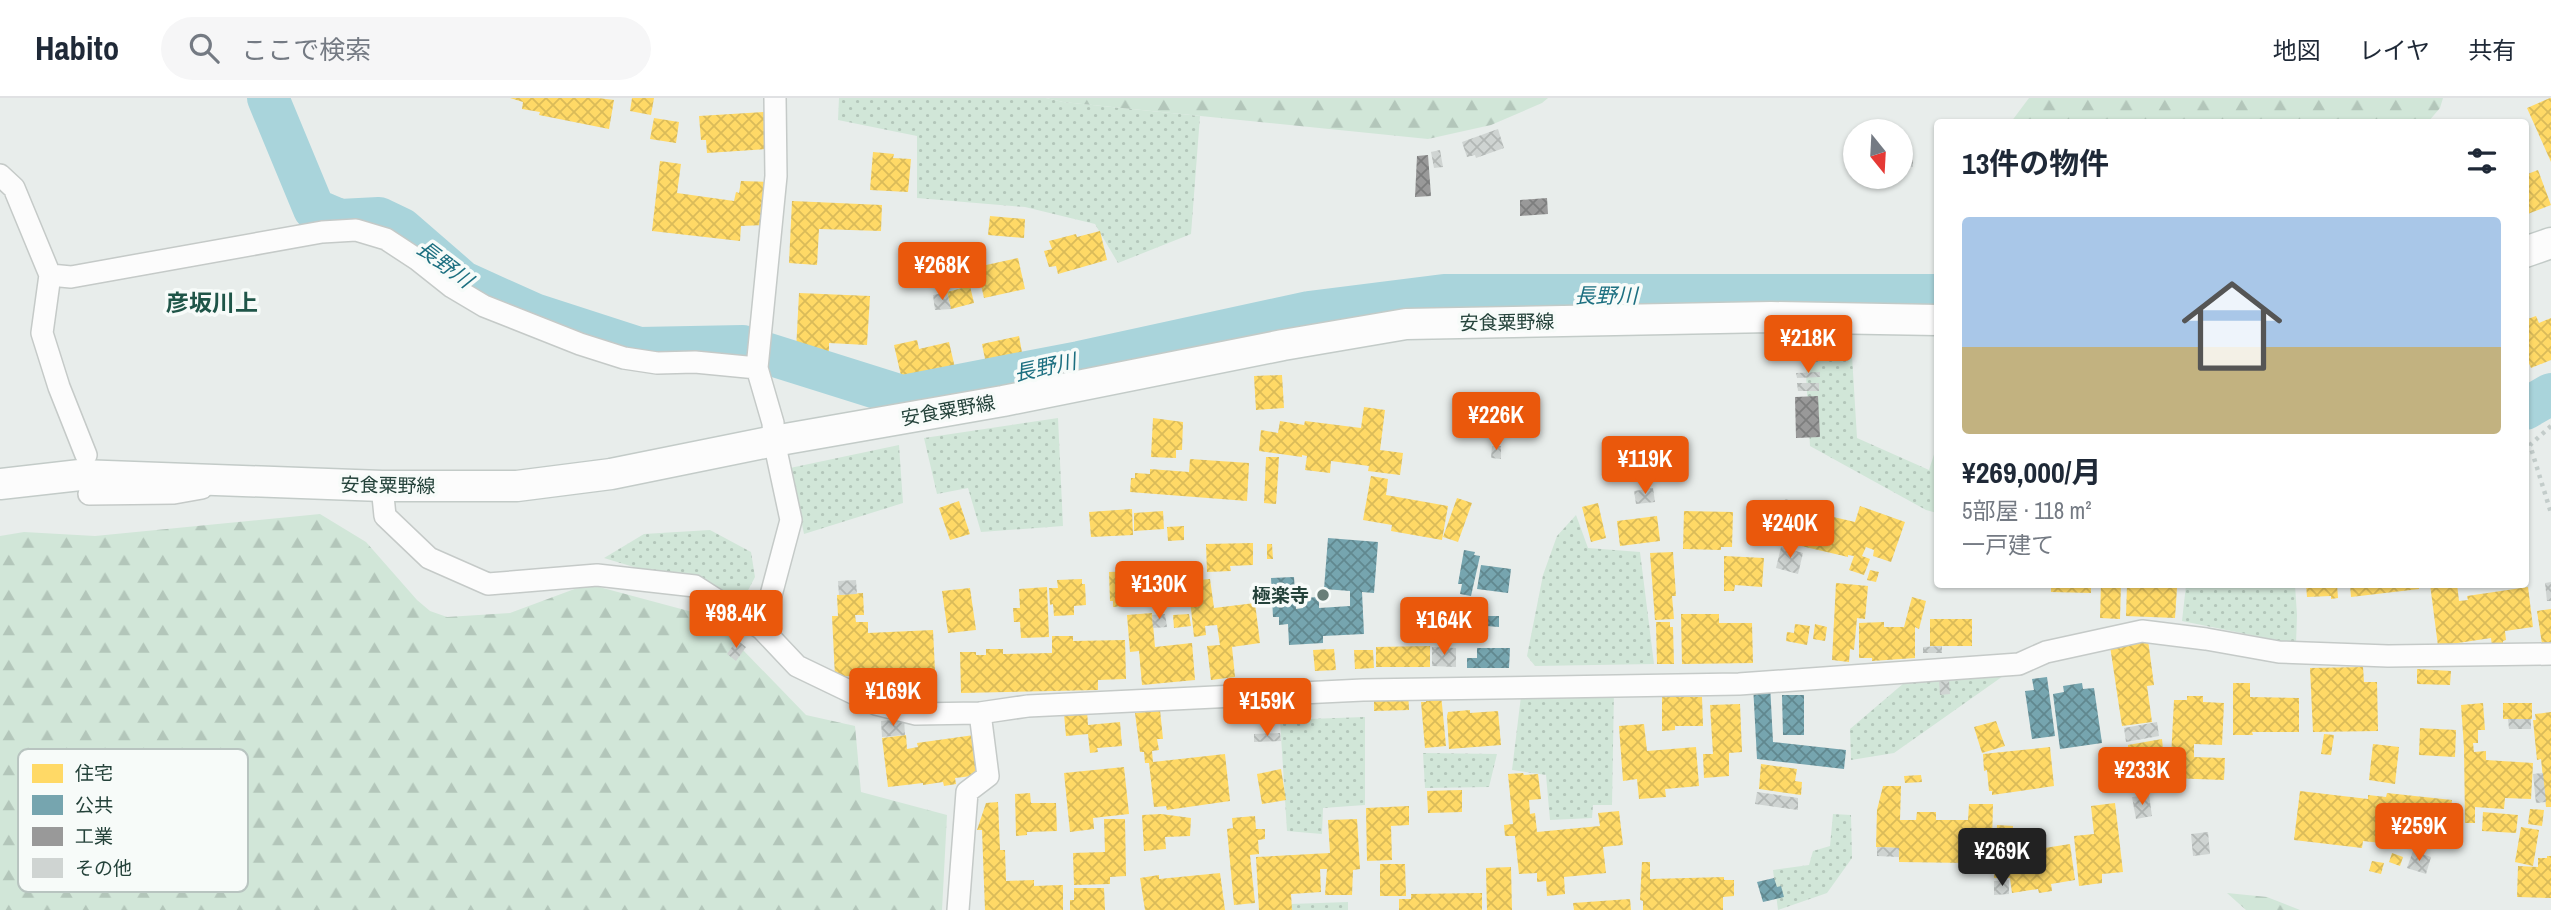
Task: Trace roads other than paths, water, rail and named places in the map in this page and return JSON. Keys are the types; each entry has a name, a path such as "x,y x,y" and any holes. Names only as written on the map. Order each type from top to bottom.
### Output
{"main road":[{"path":"2529,251 2551,243"},
{"name":"安食粟野線","path":"0,484 80,475 382,486 517,486 611,474 774,441 1406,324 1772,317 1934,320"}],"street":[{"path":"762,629 791,520 759,357 776,176 775,98"},
{"path":"0,175 14,188 50,275 42,333 59,387 86,454"},
{"path":"50,275 71,277 322,232 356,230 386,239 452,287 484,306 580,344 624,358 657,363 759,357"},
{"path":"89,494 174,494 239,482"},
{"path":"382,486 385,516 429,558 488,584 597,575 695,586 762,629 797,666 876,704 916,714 980,713 1028,706 1363,690 1739,684 2019,664 2046,652 2142,631 2279,652 2388,656 2551,654"},
{"path":"958,910 967,792 988,776 980,713"}],"waterway":[{"name":"長野川","path":"268,98 314,209 340,220 379,218 402,229 463,282 534,314 639,348 743,346 902,396 1079,362 1309,312 1444,295 1934,295"},
{"name":"長野川","path":"2529,407 2551,394"}],"place":[{"name":"極楽寺","path":"1323,595"}],"district":[{"name":"彦坂川上","path":"212,302"}]}
